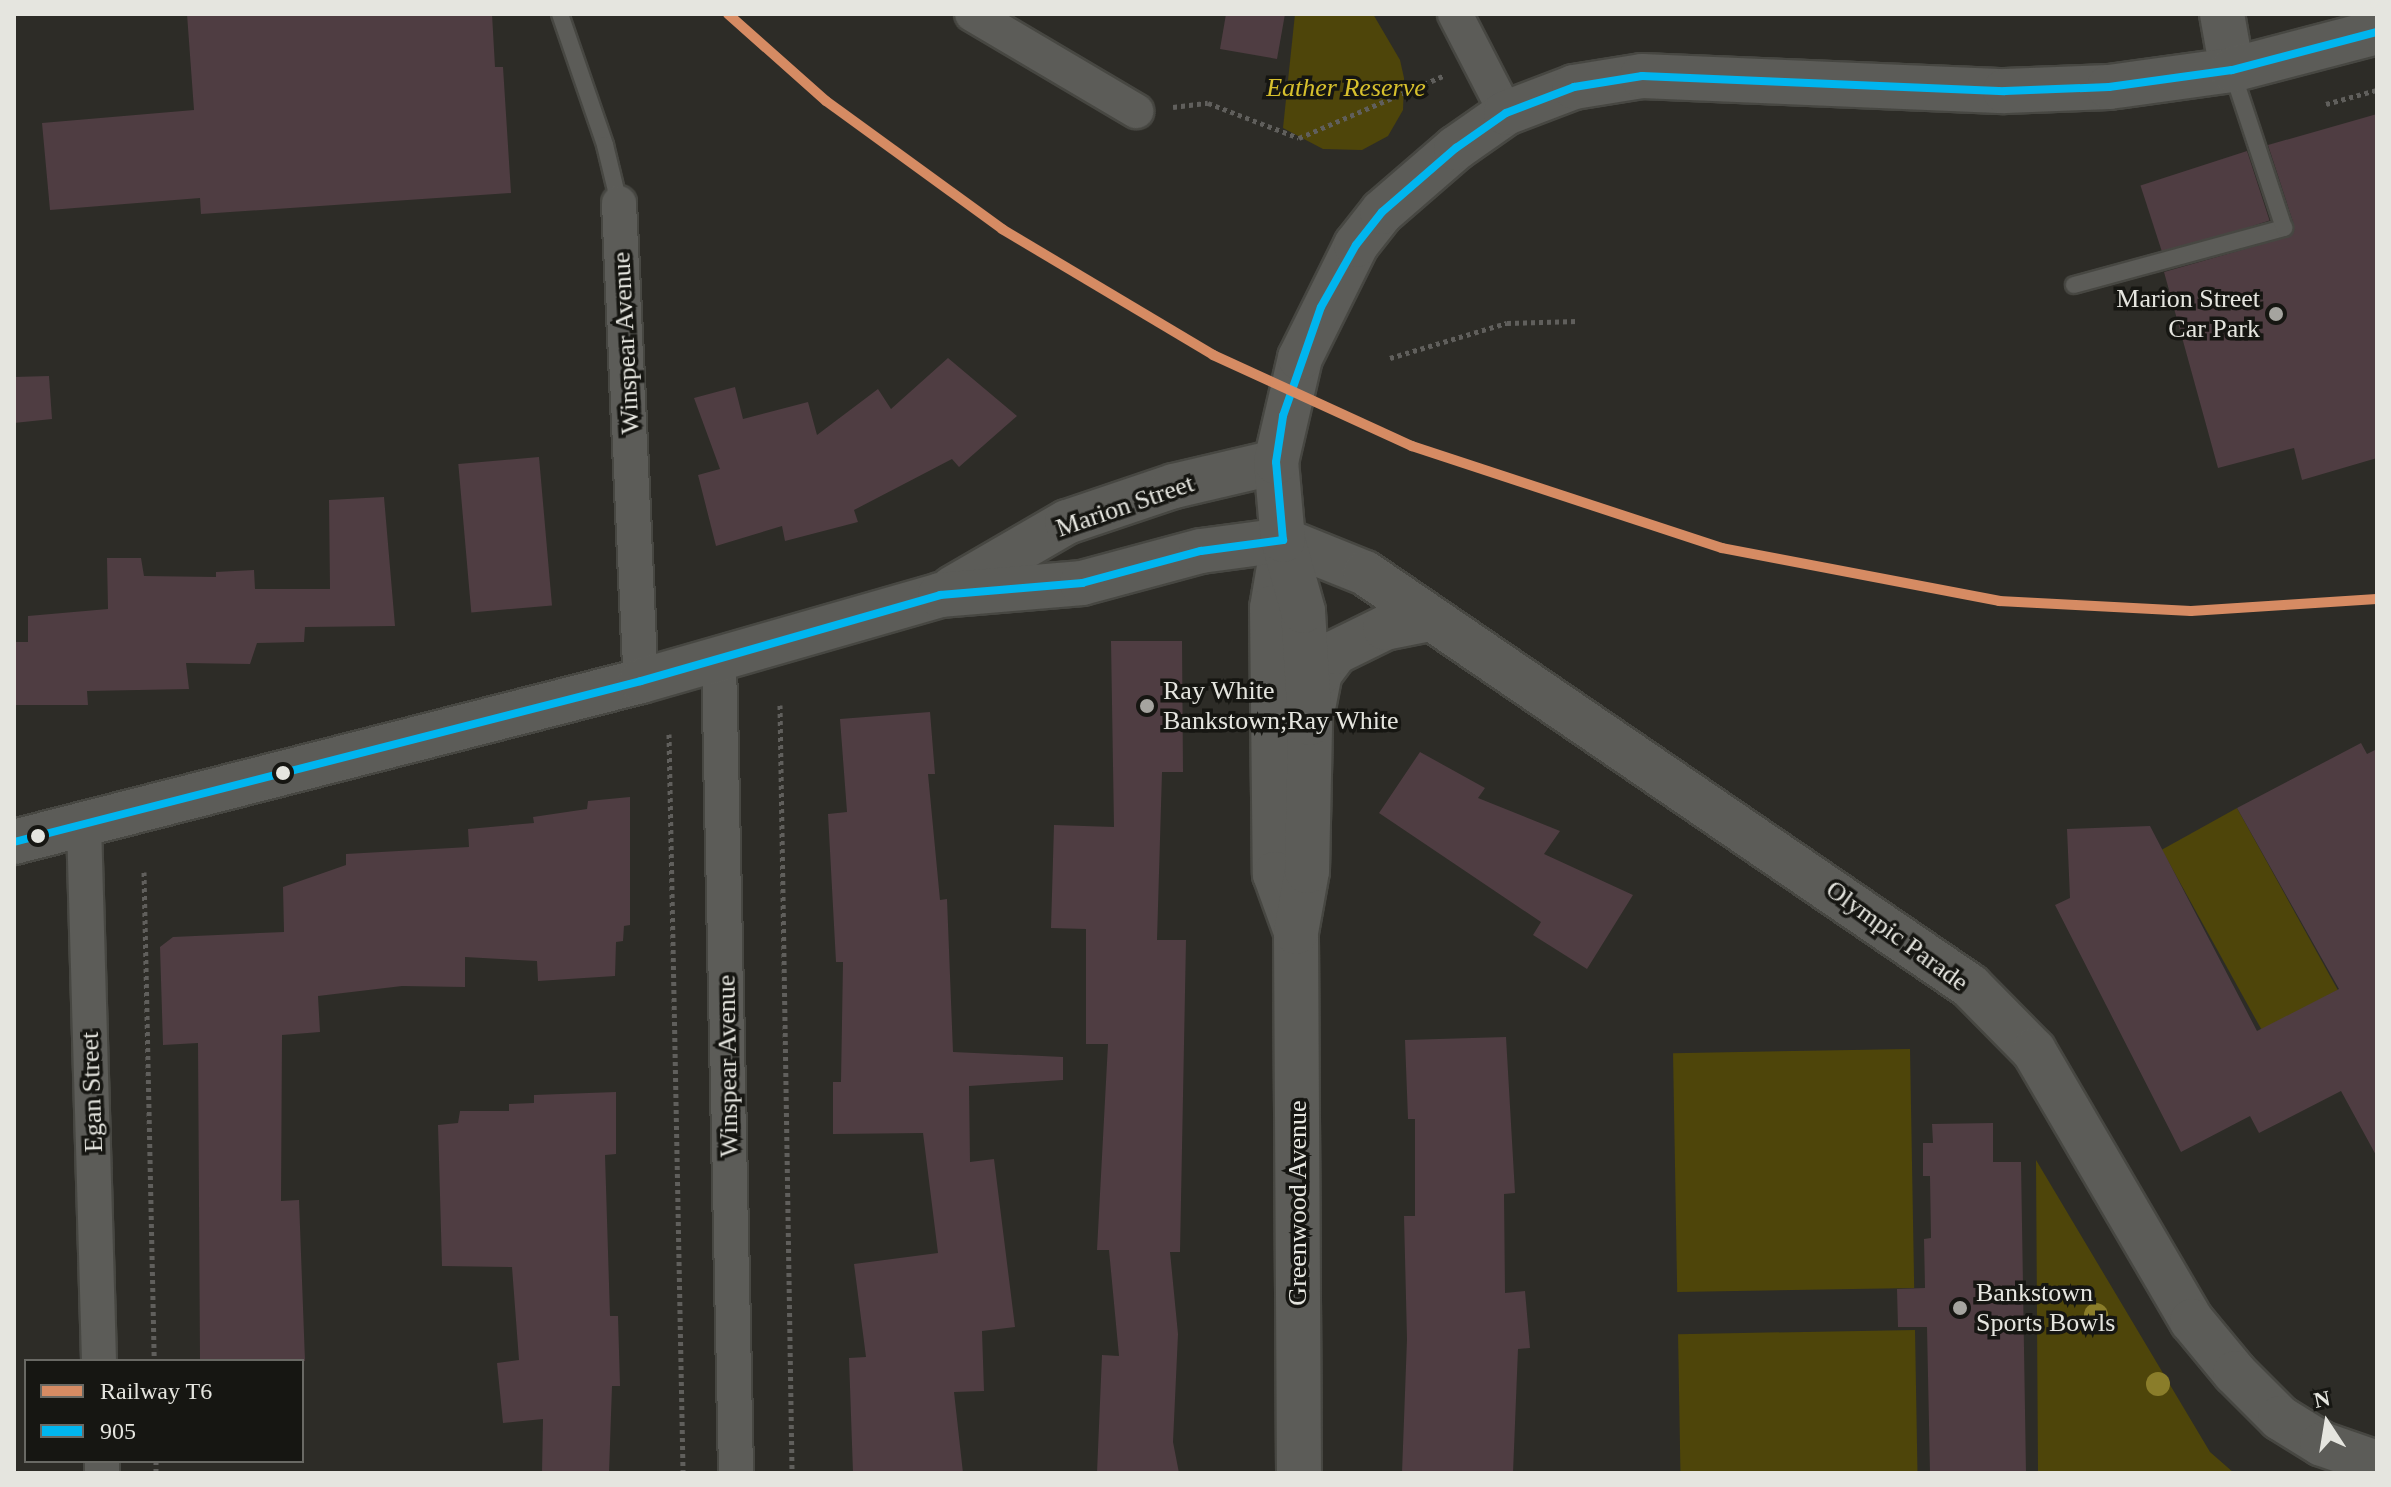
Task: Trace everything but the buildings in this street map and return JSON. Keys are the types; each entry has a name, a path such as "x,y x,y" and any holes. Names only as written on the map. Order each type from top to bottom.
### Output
{"main road":[{"path":"2222,14 2232,70"},
{"path":"1283,540 1276,462 1300,358 1356,245 1382,212 1431,167 1506,113 1574,87 1642,76 2005,91 2109,87 2232,70 2377,32"},
{"name":"Marion Street","path":"940,595 1067,522 1174,486 1276,462"},
{"name":"Marion Street","path":"14,842 641,681 940,595 1082,583 1201,551 1283,540"},
{"name":"Olympic Parade","path":"1283,540 1348,563 1970,986 2034,1051 2192,1321 2235,1373 2280,1418 2322,1444 2377,1463"},
{"name":"Greenwood Avenue","path":"1283,540 1303,611 1310,723 1307,871 1296,932 1299,1473"},
{"name":"Greenwood Avenue","path":"1283,540 1272,608 1275,874 1296,932"},
{"path":"1310,723 1320,673 1336,652 1385,628 1430,619"}],"street":[{"path":"972,14 1136,111"},
{"path":"1455,14 1506,113"},
{"name":"Winspear Avenue","path":"619,203 641,681"},
{"name":"Winspear Avenue","path":"719,660 736,1473"},
{"name":"Egan Street","path":"84,824 99,1359"}],"lane":[{"name":"Winspear Avenue","path":"560,14 605,145 619,203"},
{"path":"2074,285 2284,228 2232,70"}],"path":[{"path":"1136,111 1208,103 1299,138 1449,73"},
{"path":"2326,104 2377,90"},
{"path":"1390,358 1507,323 1578,321"},
{"path":"780,705 792,1473"},
{"path":"669,734 683,1473"},
{"path":"144,872 154,1359"}],"green space":[{"name":"Eather Reserve","path":"1295,14 1373,14 1400,60 1404,78 1403,110 1388,136 1362,150 1323,149 1283,128"},
{"path":"2237,808 2338,990 2263,1032 2162,850"},
{"path":"1910,1049 1914,1288 1677,1292 1673,1053"},
{"path":"2036,1160 2210,1452 2234,1473 2038,1473"},
{"path":"1915,1330 1917,1473 1680,1473 1678,1334"}],"rail line":[{"name":"T6","path":"728,14 826,101 1002,229 1213,355 1412,446 1722,548 1999,601 2191,611 2377,599"}],"transit line":[{"name":"905","path":"14,842 641,681 940,595 1082,583 1201,551 1283,540 1276,462 1283,416 1321,307 1356,245 1382,212 1456,148 1506,113 1574,87 1642,76 2005,91 2109,87 2232,70 2377,32"}],"place":[{"name":"Marion Street Car Park","path":"2276,314"},
{"name":"Ray White Bankstown;Ray White","path":"1147,706"},
{"name":"Bankstown Sports Bowls","path":"1960,1308"}]}
